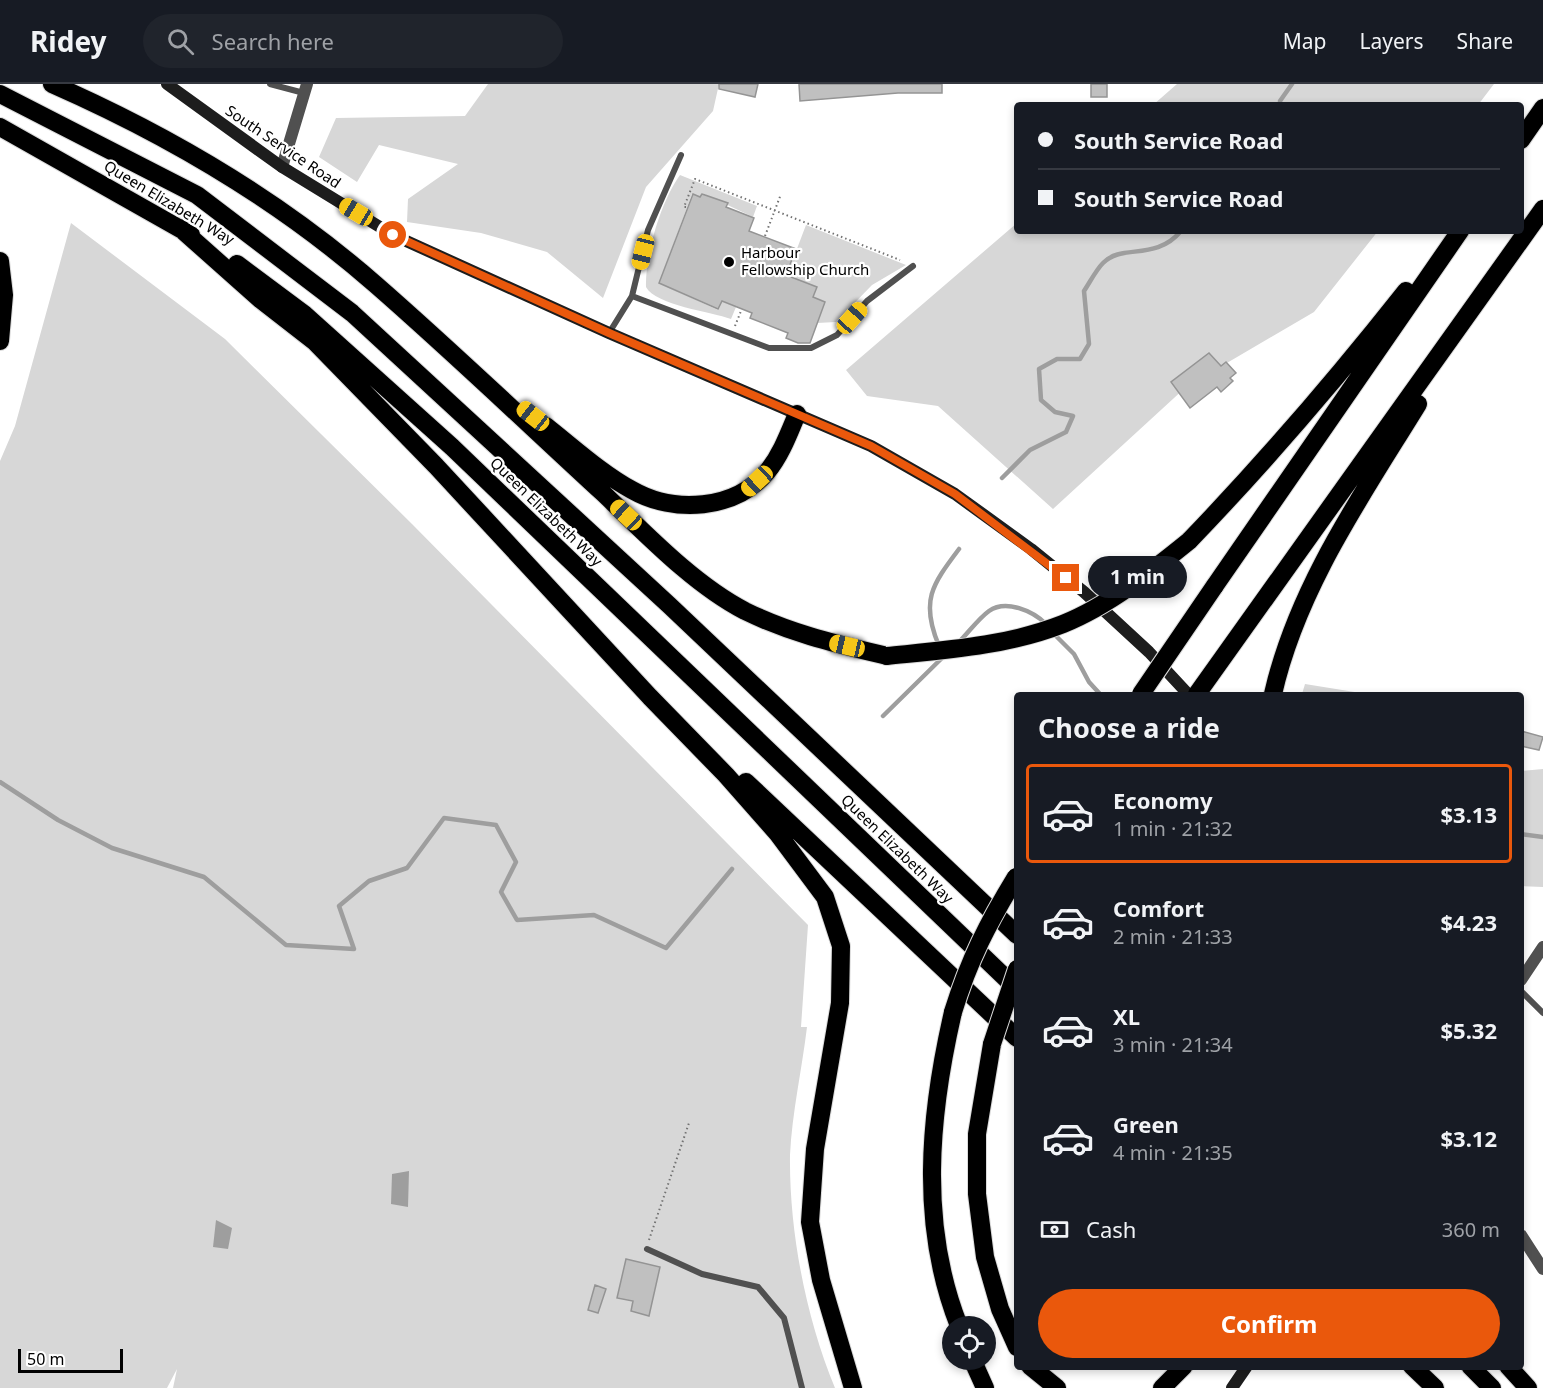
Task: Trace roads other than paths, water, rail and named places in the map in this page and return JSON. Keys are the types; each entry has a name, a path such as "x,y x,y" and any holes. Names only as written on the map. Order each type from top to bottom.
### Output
{"highway":[{"path":"52,84 113,111 254,192 345,260 441,343 692,574 743,610 807,637 887,656 993,644 1064,624 1137,582 1189,541 1238,490 1362,347 1452,234"},
{"name":"Queen Elizabeth Way","path":"0,93 197,195 352,312 669,605 1014,932"},
{"path":"1524,136 1543,108"},
{"name":"Queen Elizabeth Way","path":"0,127 180,228 239,266 304,314 452,447 1014,986"},
{"path":"1198,692 1495,280 1543,209"},
{"path":"180,228 261,300 315,342 436,466 650,697 726,775 778,834 825,897 842,946 840,1004 815,1149 810,1222 821,1280 853,1388"},
{"path":"1142,692 1458,234"},
{"path":"0,261 4,295 0,341"},
{"path":"1274,692 1285,651 1301,609 1326,559 1495,280"},
{"path":"441,343 588,459 632,490 660,501 688,505 721,502 747,491 768,471 797,414"},
{"path":"650,697 774,808 1014,1035"},
{"path":"955,1316 935,1238 930,1181 933,1124 940,1067 953,1012 966,971 984,929 1014,881"},
{"path":"1014,978 992,1044 977,1134 977,1194 985,1257 1000,1309 1014,1340"},
{"path":"977,1370 985,1388"},
{"path":"1035,1370 1057,1388"},
{"path":"1162,1388 1180,1370"},
{"path":"1416,1370 1435,1388"},
{"path":"1474,1370 1492,1388"},
{"path":"1512,1370 1528,1388"}],"main road":[{"name":"South Service Road","path":"167,84 282,167 393,235 609,333 871,446 974,508 1084,592 1149,652 1186,692"},
{"path":"1232,1388 1244,1370"}],"street":[{"path":"282,167 305,89"},
{"path":"1524,976 1543,948"},
{"path":"1524,1240 1543,1269"}],"lane":[{"path":"270,84 305,89"},
{"path":"609,333 632,296 648,230 681,155"},
{"path":"632,296 769,348 811,348 837,335 867,301 913,266"},
{"path":"1524,994 1543,1013"},
{"path":"647,1249 702,1274 758,1287 784,1318 802,1388"}],"waterway":[{"path":"1280,102 1292,84"},
{"path":"1002,478 1030,450 1066,432 1073,416 1055,412 1041,400 1039,369 1057,359 1080,359 1089,344 1084,291 1098,269 1111,257 1161,246 1178,234"},
{"path":"939,646 930,617 932,594 942,573 959,549"},
{"path":"959,642 989,611 1003,606 1027,611 1046,624"},
{"path":"1053,633 1074,654 1089,682 1098,692"},
{"path":"883,716 943,657"},
{"path":"0,782 58,820 112,848 204,877 286,945 354,949 339,906 369,881 407,868 444,818 496,825 516,862 501,892 517,920 594,915 666,948 732,869"},
{"path":"1524,834 1543,837"}],"place":[{"name":"Harbour Fellowship Church","path":"729,262"}]}
